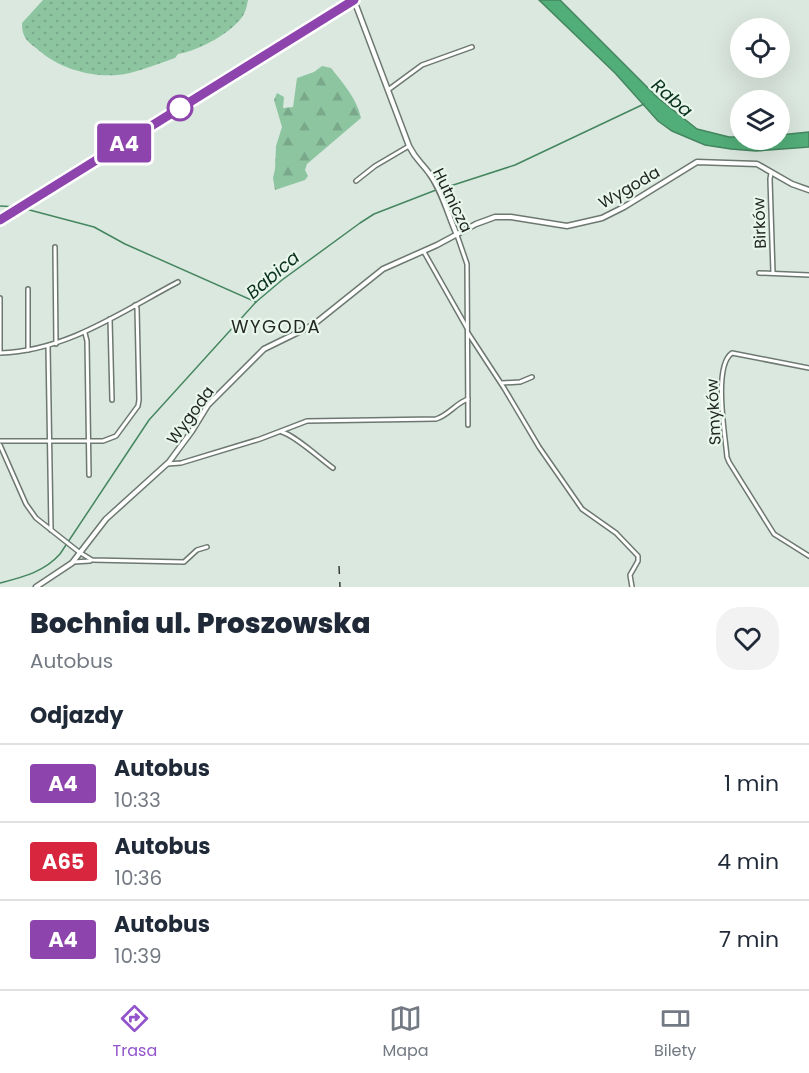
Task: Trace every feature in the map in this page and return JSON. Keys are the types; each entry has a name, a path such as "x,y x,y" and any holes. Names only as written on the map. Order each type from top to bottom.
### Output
{"street":[{"name":"Hutnicza","path":"354,0 409,146 436,184 466,264 468,425"},
{"path":"0,220 354,0"},
{"path":"388,90 422,65 472,47"},
{"path":"356,181 375,166 409,146"},
{"name":"Wygoda","path":"72,562 106,519 167,464 208,405 264,350 313,325 383,269 424,252 476,224 495,218 510,217 567,226 602,218 697,162 757,165 792,184 809,190"},
{"name":"Birków","path":"771,173 773,273"},
{"path":"55,248 56,344"},
{"path":"424,252 468,331 539,447 582,509 616,533 638,556 638,561 630,575 632,587"},
{"path":"759,273 809,275"},
{"path":"0,298 0,353 48,346 85,333 178,282"},
{"path":"28,289 28,350"},
{"path":"92,560 65,542 36,518 26,504 0,443 50,440 103,441 116,436 138,406 139,400 137,308 135,305"},
{"path":"110,319 112,400"},
{"path":"85,333 89,475"},
{"path":"48,346 51,531"},
{"name":"Smyków","path":"809,368 732,353 726,358 722,377 729,462 774,534 809,556"},
{"path":"500,382 507,384 520,382 532,377"},
{"path":"167,464 181,463 280,432 307,421 436,419 457,408 464,399 468,399"},
{"path":"280,432 289,434 333,468"},
{"path":"36,587 72,562 92,560 184,562 197,550 207,547"}],"green space":[{"path":"43,0 248,0 245,12 239,21 215,40 147,68 119,75 107,75 71,69 50,59 27,40 23,33 22,23"},
{"path":"322,66 331,68 345,85 361,118 307,164 305,170 308,176 305,180 275,190 273,178 276,146 282,127 274,100 277,93 284,97 283,108 293,107 297,78 314,72"}],"shaded area":[{"path":"539,0 560,0 658,98 697,129 730,137 730,149 705,145 672,131 658,121 615,73"},
{"path":"809,132 809,147 790,148 790,134"}],"waterway":[{"name":"Babica","path":"441,189 515,165 644,104"},
{"name":"Babica","path":"0,583 40,570 60,554 149,420 256,302 282,280 374,214 436,190"},
{"path":"0,206 17,207"},
{"path":"22,208 94,227 125,244 256,302"}],"railway":[{"path":"339,566 340,587"}],"bus line":[{"name":"A4","path":"0,220 354,0"}],"district":[{"name":"WYGODA","path":"276,327"}],"water label":[{"name":"Raba","path":"672,98"}]}
